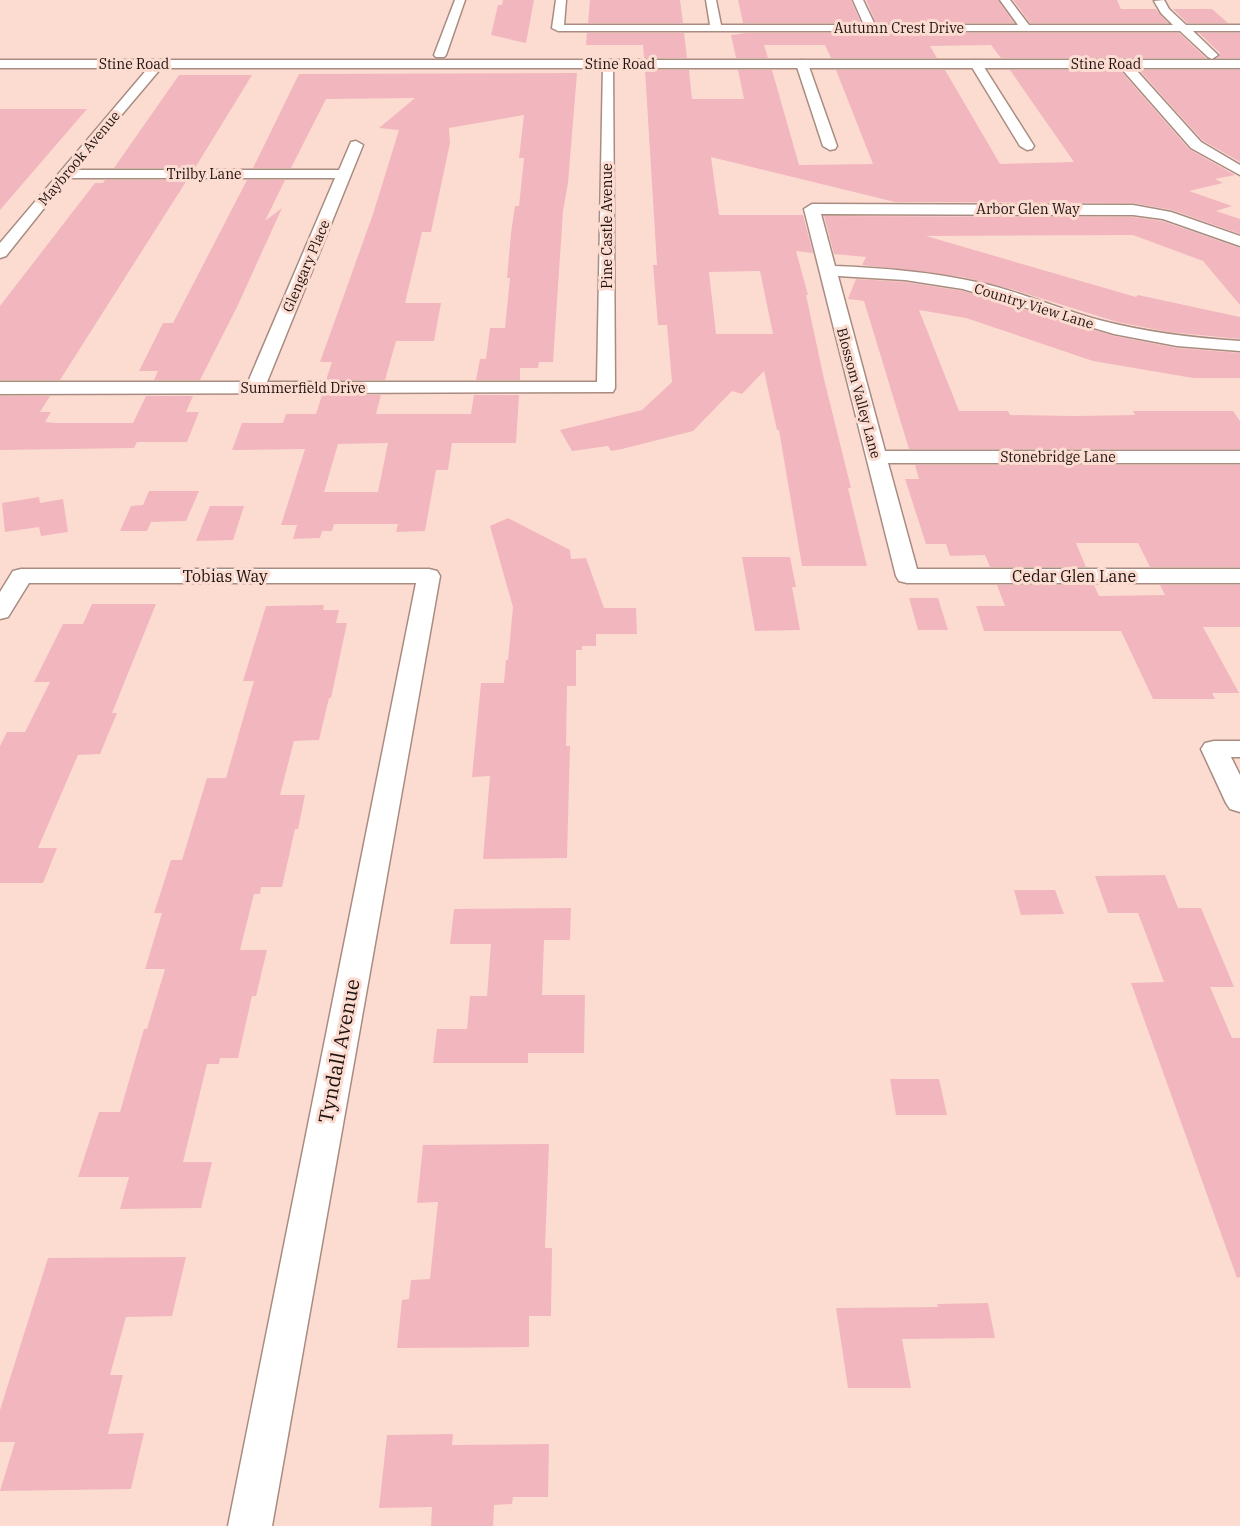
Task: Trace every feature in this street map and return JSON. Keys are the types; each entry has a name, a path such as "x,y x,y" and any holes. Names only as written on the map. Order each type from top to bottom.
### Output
{"main road":[{"name":"Stine Road","path":"0,54 1240,56"},
{"path":"312,63 424,59 440,55"},
{"path":"609,64 638,59 717,55"},
{"path":"1124,64 1144,60 1240,56"},
{"name":"Stine Road","path":"0,64 1240,64"}],"street":[{"path":"440,55 460,0"},
{"name":"Autumn Crest Drive","path":"561,0 558,27 1240,28"},
{"path":"711,0 716,28"},
{"path":"858,0 871,28"},
{"path":"1005,0 1026,28"},
{"path":"1159,1 1165,11 1212,55"},
{"name":"Maybrook Avenue","path":"0,253 158,64"},
{"name":"Pine Castle Avenue","path":"606,388 609,64"},
{"path":"801,64 830,146"},
{"path":"976,64 1027,146"},
{"path":"1124,64 1196,145 1240,171"},
{"name":"Glengary Place","path":"255,388 356,145"},
{"name":"Trilby Lane","path":"64,174 344,174"},
{"name":"Arbor Glen Way","path":"812,209 1133,210 1166,215 1238,238"},
{"name":"Blossom Valley Lane","path":"812,209 907,576"},
{"name":"Country View Lane","path":"828,271 889,273 951,282 1013,297 1072,318 1132,333 1199,343 1240,346"},
{"name":"Summerfield Drive","path":"0,388 606,388"},
{"name":"Stonebridge Lane","path":"876,457 1240,457"},
{"name":"Tobias Way","path":"0,612 21,576 429,576"},
{"name":"Tyndall Avenue","path":"250,1526 429,576"},
{"name":"Cedar Glen Lane","path":"907,576 1240,576"},
{"path":"1227,749 1240,803"}],"building":[{"path":"503,0 534,0 526,43 491,35 498,5 502,5"},
{"path":"590,0 680,0 683,23 588,23"},
{"path":"738,0 851,0 861,23 743,23"},
{"path":"866,0 998,0 1014,23 876,23"},
{"path":"1013,0 1117,0 1121,9 1156,9 1168,23 1030,23"},
{"path":"1173,9 1212,9 1228,23 1187,23"},
{"path":"587,33 684,33 687,58 644,58 643,45 586,45"},
{"path":"746,33 1179,33 1206,58 1001,58 991,45 930,46 937,58 831,58 825,45 764,45 768,58 736,58 731,35"},
{"path":"1199,33 1240,33 1240,58 1218,58 1220,53"},
{"path":"645,70 689,70 692,99 744,99 738,70 772,70 799,165 873,164 836,70 945,70 1000,164 1074,162 1010,70 1120,70 1189,149 1235,175 1215,179 1223,183 1189,191 1232,206 1216,211 1240,219 1240,234 1172,210 1133,203 895,202 711,157 719,215 803,215 813,253 796,251 808,295 806,295 824,379 851,488 848,488 867,566 802,566 779,430 777,430 764,371 742,394 732,391 693,431 611,451 608,446 572,451 560,430 642,410 672,382 667,325 658,325 653,265 657,265","holes":["760,271 773,334 716,334 709,272"]},
{"path":"1139,70 1240,70 1240,162 1202,140"},
{"path":"577,73 568,183 563,211 553,362 539,362 538,368 520,368 520,380 476,380 480,359 486,359 490,328 505,328 510,278 507,278 511,233 515,206 519,206 524,158 519,158 524,115 449,128 450,143 431,232 422,232 405,303 441,303 434,341 396,341 385,380 326,380 332,362 320,362 373,214 399,130 379,128 415,98 326,99 291,168 253,168 299,74"},
{"path":"179,75 252,75 195,168 114,168"},
{"path":"0,109 87,109 0,210"},
{"path":"105,180 187,180 60,380 0,380 0,306 95,183 103,183"},
{"path":"247,180 285,180 265,221 282,208 237,307 200,380 154,380 158,371 139,371 163,323 173,323"},
{"path":"824,216 1133,217 1162,221 1240,248 1240,305 1203,261 1133,235 926,236 1136,297 1138,295 1240,317 1240,339 1169,332 1117,322 1011,289 963,277 862,265 866,257 834,254"},
{"path":"856,279 905,282 963,291 1114,336 1177,348 1240,353 1240,378 1193,378 1093,361 966,318 919,310 959,411 1008,411 1010,415 1074,416 1135,415 1133,411 1233,411 1240,421 1240,449 909,449 864,301 848,299"},
{"path":"322,395 381,395 376,414 471,414 474,395 519,395 516,443 452,443 448,470 436,470 425,531 396,532 398,524 334,524 332,531 322,531 320,538 293,539 297,525 281,525 305,449 232,450 242,423 283,423 286,414 316,414","holes":["388,443 378,492 324,492 338,444"]},
{"path":"0,396 50,396 40,412 51,412 45,422 56,423 133,423 146,396 193,396 186,412 199,412 187,442 137,442 134,448 0,450"},
{"path":"915,465 1240,465 1240,567 1150,567 1138,543 1076,543 1086,567 990,567 985,555 950,556 946,544 926,544 905,479 919,479"},
{"path":"149,491 199,491 186,521 151,522 147,531 120,531 131,506 143,505"},
{"path":"39,497 40,503 63,499 68,532 41,536 39,527 5,532 2,503"},
{"path":"210,506 244,506 233,540 196,541"},
{"path":"508,518 570,550 571,559 586,558 604,608 636,608 637,634 596,634 596,646 582,646 582,650 576,650 576,686 567,686 566,746 570,746 567,858 483,859 490,776 472,777 481,683 504,683 513,607 490,526"},
{"path":"742,557 790,557 796,587 792,587 800,630 755,631"},
{"path":"997,585 1094,585 1099,596 1165,595 1160,585 1240,585 1240,627 1203,627 1239,693 1212,693 1215,699 1153,699 1121,631 984,631 976,606 1005,606"},
{"path":"909,598 938,598 948,630 918,630"},
{"path":"92,604 156,604 112,713 117,713 100,754 78,755 38,848 57,848 43,883 0,883 0,746 7,732 25,732 50,682 34,682 63,624 83,624"},
{"path":"324,605 323,610 339,610 336,623 347,623 331,698 329,698 319,740 294,741 280,795 305,795 282,887 261,887 260,894 254,894 240,950 267,950 256,996 252,996 238,1058 220,1058 219,1064 207,1064 183,1162 212,1162 201,1208 120,1209 129,1177 78,1177 99,1112 120,1112 144,1029 147,1029 165,969 145,969 162,913 154,913 171,860 182,860 207,778 226,778 254,681 243,681 266,606"},
{"path":"1165,875 1178,908 1201,908 1234,987 1210,987 1232,1038 1240,1038 1240,1277 1237,1278 1131,983 1164,982 1138,913 1108,913 1095,876"},
{"path":"1014,890 1055,890 1064,914 1021,915"},
{"path":"571,908 570,940 544,940 542,995 585,995 584,1053 528,1053 528,1063 433,1063 437,1029 467,1029 470,996 487,996 491,944 450,944 454,909"},
{"path":"890,1079 939,1079 947,1115 896,1115"},
{"path":"549,1144 545,1248 552,1248 551,1316 529,1316 529,1347 397,1348 402,1300 409,1299 411,1280 430,1279 438,1202 417,1203 423,1145"},
{"path":"186,1257 172,1316 126,1317 110,1375 123,1375 108,1434 144,1433 131,1489 0,1491 15,1442 0,1442 0,1410 48,1258"},
{"path":"988,1303 995,1338 902,1339 911,1388 848,1388 836,1308 938,1307 937,1304"},
{"path":"453,1434 452,1445 549,1444 548,1497 513,1497 512,1504 494,1505 493,1526 431,1526 432,1507 379,1508 387,1435"}]}
